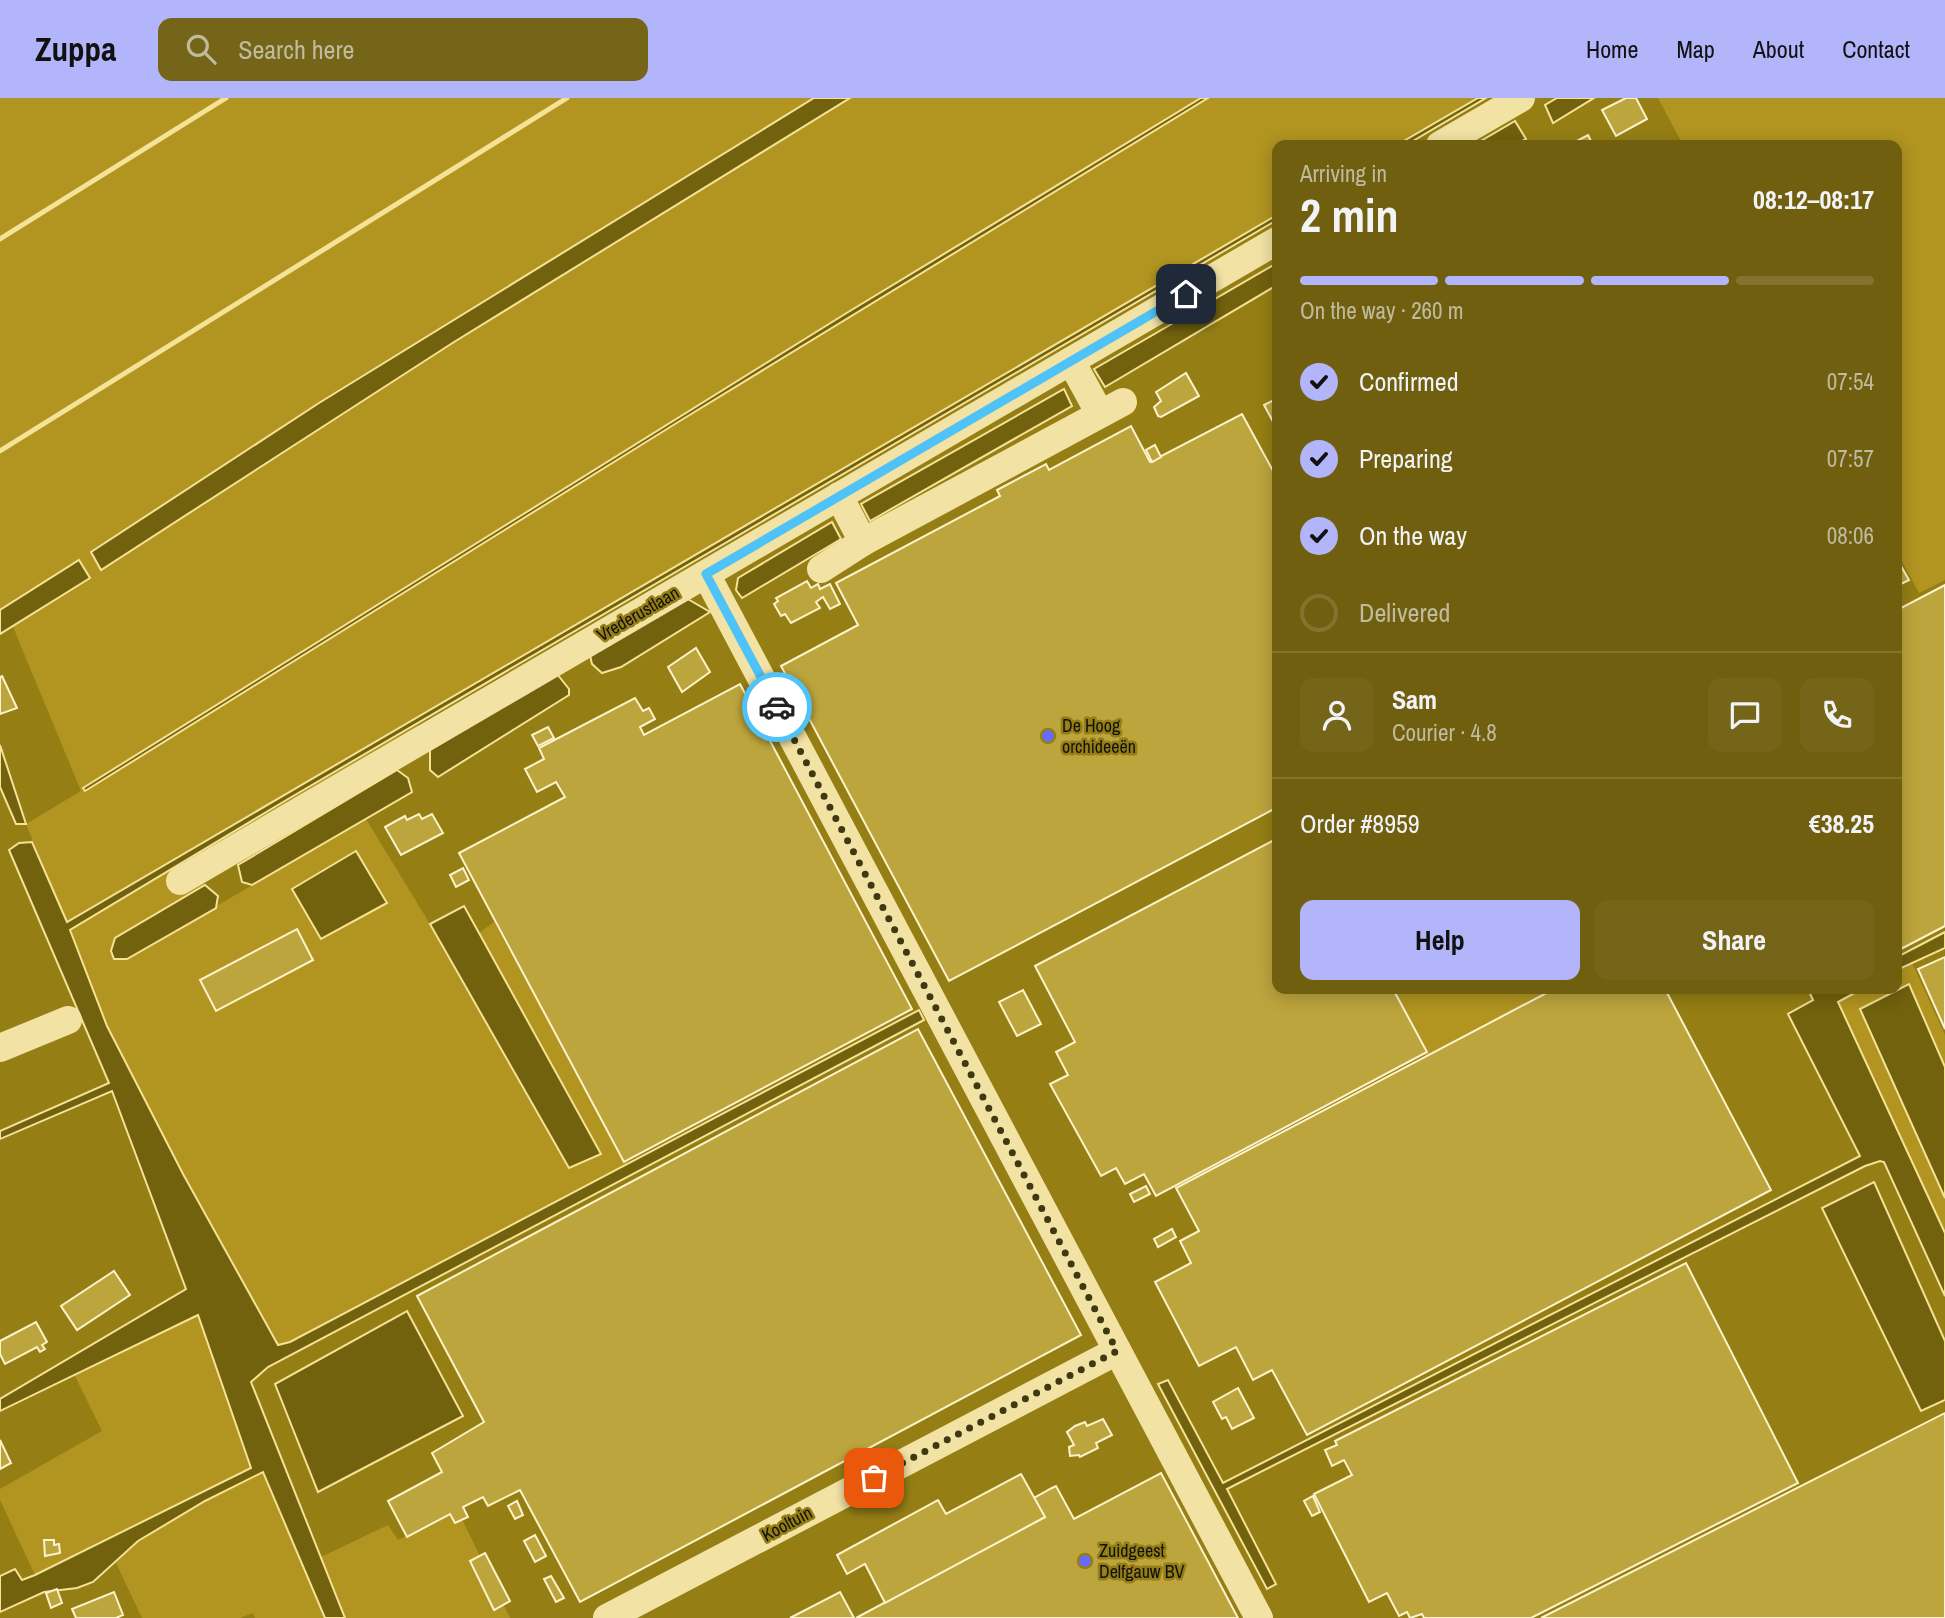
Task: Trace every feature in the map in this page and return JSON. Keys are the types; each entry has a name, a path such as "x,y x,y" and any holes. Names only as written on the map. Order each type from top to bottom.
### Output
{"street":[{"path":"1449,140 1521,98"},
{"name":"Vrederustlaan","path":"180,881 1272,244"},
{"path":"821,569 863,542 1111,408 1071,361"},
{"path":"839,496 863,542"},
{"path":"706,574 1259,1618"},
{"path":"0,1048 68,1020"},
{"name":"Kooltuin","path":"607,1618 1117,1351"}],"shaded area":[{"path":"0,98 814,98 319,403 91,552 102,570 454,342 850,98 1478,98 1406,140 1272,140 1272,218 67,924 26,824 81,791 13,627 90,578 78,560 0,610"},
{"path":"814,98 850,98 454,342 101,570 91,552 319,403"},
{"path":"1201,98 1208,98 683,419 85,791 83,788 845,314"},
{"path":"1478,98 1486,98 1415,140 1406,140"},
{"path":"1557,98 1594,98 1553,123 1545,105"},
{"path":"1658,98 1945,98 1945,580 1919,593 1902,561 1902,140 1680,140"},
{"path":"1515,121 1526,139 1524,140 1483,140"},
{"path":"1272,218 1272,223 288,799 70,930 107,1026 183,1174 278,1345 290,1342 919,1010 924,1020 268,1367 251,1382 345,1618 325,1618 263,1472 205,1501 138,1541 93,1582 77,1588 44,1592 0,1612 0,1576 15,1569 22,1580 35,1575 251,1468 198,1315 0,1411 0,1399 186,1289 112,1091 0,1139 0,1131 109,1083 9,850 19,843 32,842 67,922"},
{"path":"1272,266 1272,288 1105,387 1094,369"},
{"path":"1064,389 1072,406 870,521 861,504"},
{"path":"832,522 841,539 742,598 736,590 738,578"},
{"path":"79,560 90,578 0,634 0,610"},
{"path":"686,598 710,612 621,667 602,673 592,664 590,655"},
{"path":"557,674 569,689 569,695 438,777 430,770 430,750"},
{"path":"418,725 422,733 201,877 205,885 115,938 114,958 127,958 366,819 430,924 569,1167 601,1153 479,933 494,922 628,1164 290,1342 278,1345 183,1174 107,1026 69,931 288,799"},
{"path":"0,745 26,824 16,824 0,787"},
{"path":"397,770 408,778 412,792 252,885 242,882 238,865"},
{"path":"356,851 387,903 321,939 292,889"},
{"path":"205,885 218,896 216,908 127,959 114,959 111,951 115,938"},
{"path":"464,906 601,1154 569,1168 430,924"},
{"path":"1945,932 1945,948 1902,968 1902,954"},
{"path":"1912,963 1945,1035 1945,1067 1909,984 1902,988 1902,968"},
{"path":"1909,984 1945,1067 1945,1198 1860,1009 1889,994 1902,994 1902,988"},
{"path":"1392,994 1558,994 1427,1059"},
{"path":"1810,994 1853,994 1838,1002 1945,1233 1945,1296 1884,1162 1865,1166 1227,1489 1276,1584 1267,1589 1158,1384 1168,1380 1223,1483 1860,1156 1788,1014 1813,1000"},
{"path":"1852,994 1890,994 1861,1009 1945,1198 1945,1233 1837,1002"},
{"path":"1874,1182 1945,1341 1945,1400 1921,1411 1822,1208"},
{"path":"407,1311 463,1416 318,1492 275,1384"},
{"path":"198,1314 251,1469 35,1575 0,1500 0,1489 102,1431 74,1374"},
{"path":"263,1472 325,1618 255,1618 253,1613 240,1618 142,1618 116,1563 138,1541 205,1501"},
{"path":"458,1511 510,1618 345,1618 321,1557 388,1525 398,1540"}],"building":[{"path":"1626,98 1636,98 1647,119 1616,136 1602,110"},
{"path":"1186,373 1199,396 1161,417 1158,416 1154,407 1161,401 1156,392"},
{"path":"1272,401 1272,420 1264,405"},
{"name":"De Hoog orchideeën","path":"1242,414 1272,469 1272,810 949,981 781,666 858,625 836,583 1000,496 997,490 1046,464 1049,470 1131,426 1150,462"},
{"path":"1155,445 1161,457 1152,462 1146,450"},
{"path":"1902,568 1909,580 1902,584"},
{"path":"807,581 811,588 818,584 820,589 830,584 840,604 830,609 823,597 816,602 820,608 791,623 785,614 781,616 774,604 778,601 776,598"},
{"path":"1945,585 1945,926 1902,948 1902,607"},
{"path":"696,648 710,672 682,692 668,667"},
{"path":"2,676 17,708 0,714 0,677"},
{"path":"740,684 912,1009 624,1162 459,853 565,797 556,782 537,792 525,769 544,759 539,748 635,698 643,711 649,708 655,719 640,727 644,735"},
{"path":"548,727 554,738 538,746 532,735"},
{"path":"419,814 422,819 432,814 443,833 401,855 385,827 405,816 407,820"},
{"path":"1272,841 1272,994 1396,994 1427,1052 1156,1196 1144,1174 1125,1184 1116,1168 1101,1176 1050,1084 1068,1075 1056,1052 1075,1042 1035,966"},
{"path":"463,868 469,880 456,887 450,875"},
{"path":"297,929 313,960 216,1011 200,980"},
{"path":"1945,957 1945,1029 1918,969"},
{"path":"1023,990 1041,1024 1017,1036 999,1002"},
{"path":"1545,994 1668,994 1771,1190 1307,1435 1272,1370 1253,1380 1236,1347 1199,1366 1155,1282 1191,1263 1180,1241 1199,1231 1176,1188"},
{"path":"918,1029 1081,1335 580,1602 520,1490 488,1506 483,1497 463,1507 468,1517 455,1523 450,1514 407,1537 388,1501 442,1472 432,1453 484,1422 417,1296"},
{"path":"1146,1186 1150,1194 1134,1202 1130,1194"},
{"path":"1172,1229 1176,1237 1158,1247 1154,1239"},
{"path":"1686,1263 1798,1483 1531,1618 1424,1618 1422,1614 1410,1618 1407,1612 1399,1616 1387,1593 1369,1602 1314,1494 1352,1475 1344,1460 1332,1466 1325,1450 1337,1445 1335,1441"},
{"path":"114,1271 130,1295 77,1330 61,1306"},
{"path":"36,1322 47,1342 42,1345 45,1349 40,1352 37,1347 5,1364 0,1354 0,1341"},
{"path":"1238,1388 1254,1418 1232,1429 1226,1417 1222,1419 1213,1402"},
{"path":"1945,1413 1945,1618 1541,1618"},
{"path":"1103,1419 1112,1435 1096,1443 1098,1448 1080,1457 1070,1456 1069,1447 1074,1445 1067,1432 1085,1422 1087,1426"},
{"path":"0,1440 11,1463 0,1469"},
{"name":"Zuidgeest Delfgauw BV","path":"1161,1473 1238,1618 856,1618 1045,1517 1034,1498 1056,1486 1074,1519"},
{"path":"1021,1474 1045,1517 885,1603 865,1564 847,1574 837,1555 938,1500 946,1514"},
{"path":"1313,1496 1320,1512 1312,1516 1304,1501"},
{"path":"517,1501 523,1515 515,1519 508,1506"},
{"path":"535,1535 546,1556 535,1562 524,1541"},
{"path":"44,1540 54,1540 54,1545 59,1544 60,1553 45,1556"},
{"path":"485,1553 510,1601 494,1610 470,1561"},
{"path":"551,1576 564,1598 556,1602 544,1579"},
{"path":"57,1589 62,1603 51,1608 46,1593"},
{"path":"114,1592 123,1615 116,1618 76,1618 72,1609"},
{"path":"840,1592 854,1618 790,1618"}],"waterway":[{"path":"0,239 226,98"},
{"path":"0,451 567,98"}],"way so far":[{"path":"777,707 1117,1351 874,1478"}],"place":[{"name":"De Hoog orchideeën","path":"1048,736"},
{"name":"Zuidgeest Delfgauw BV","path":"1085,1561"}],"route":[{"path":"777,707 706,574 1186,294"}]}
